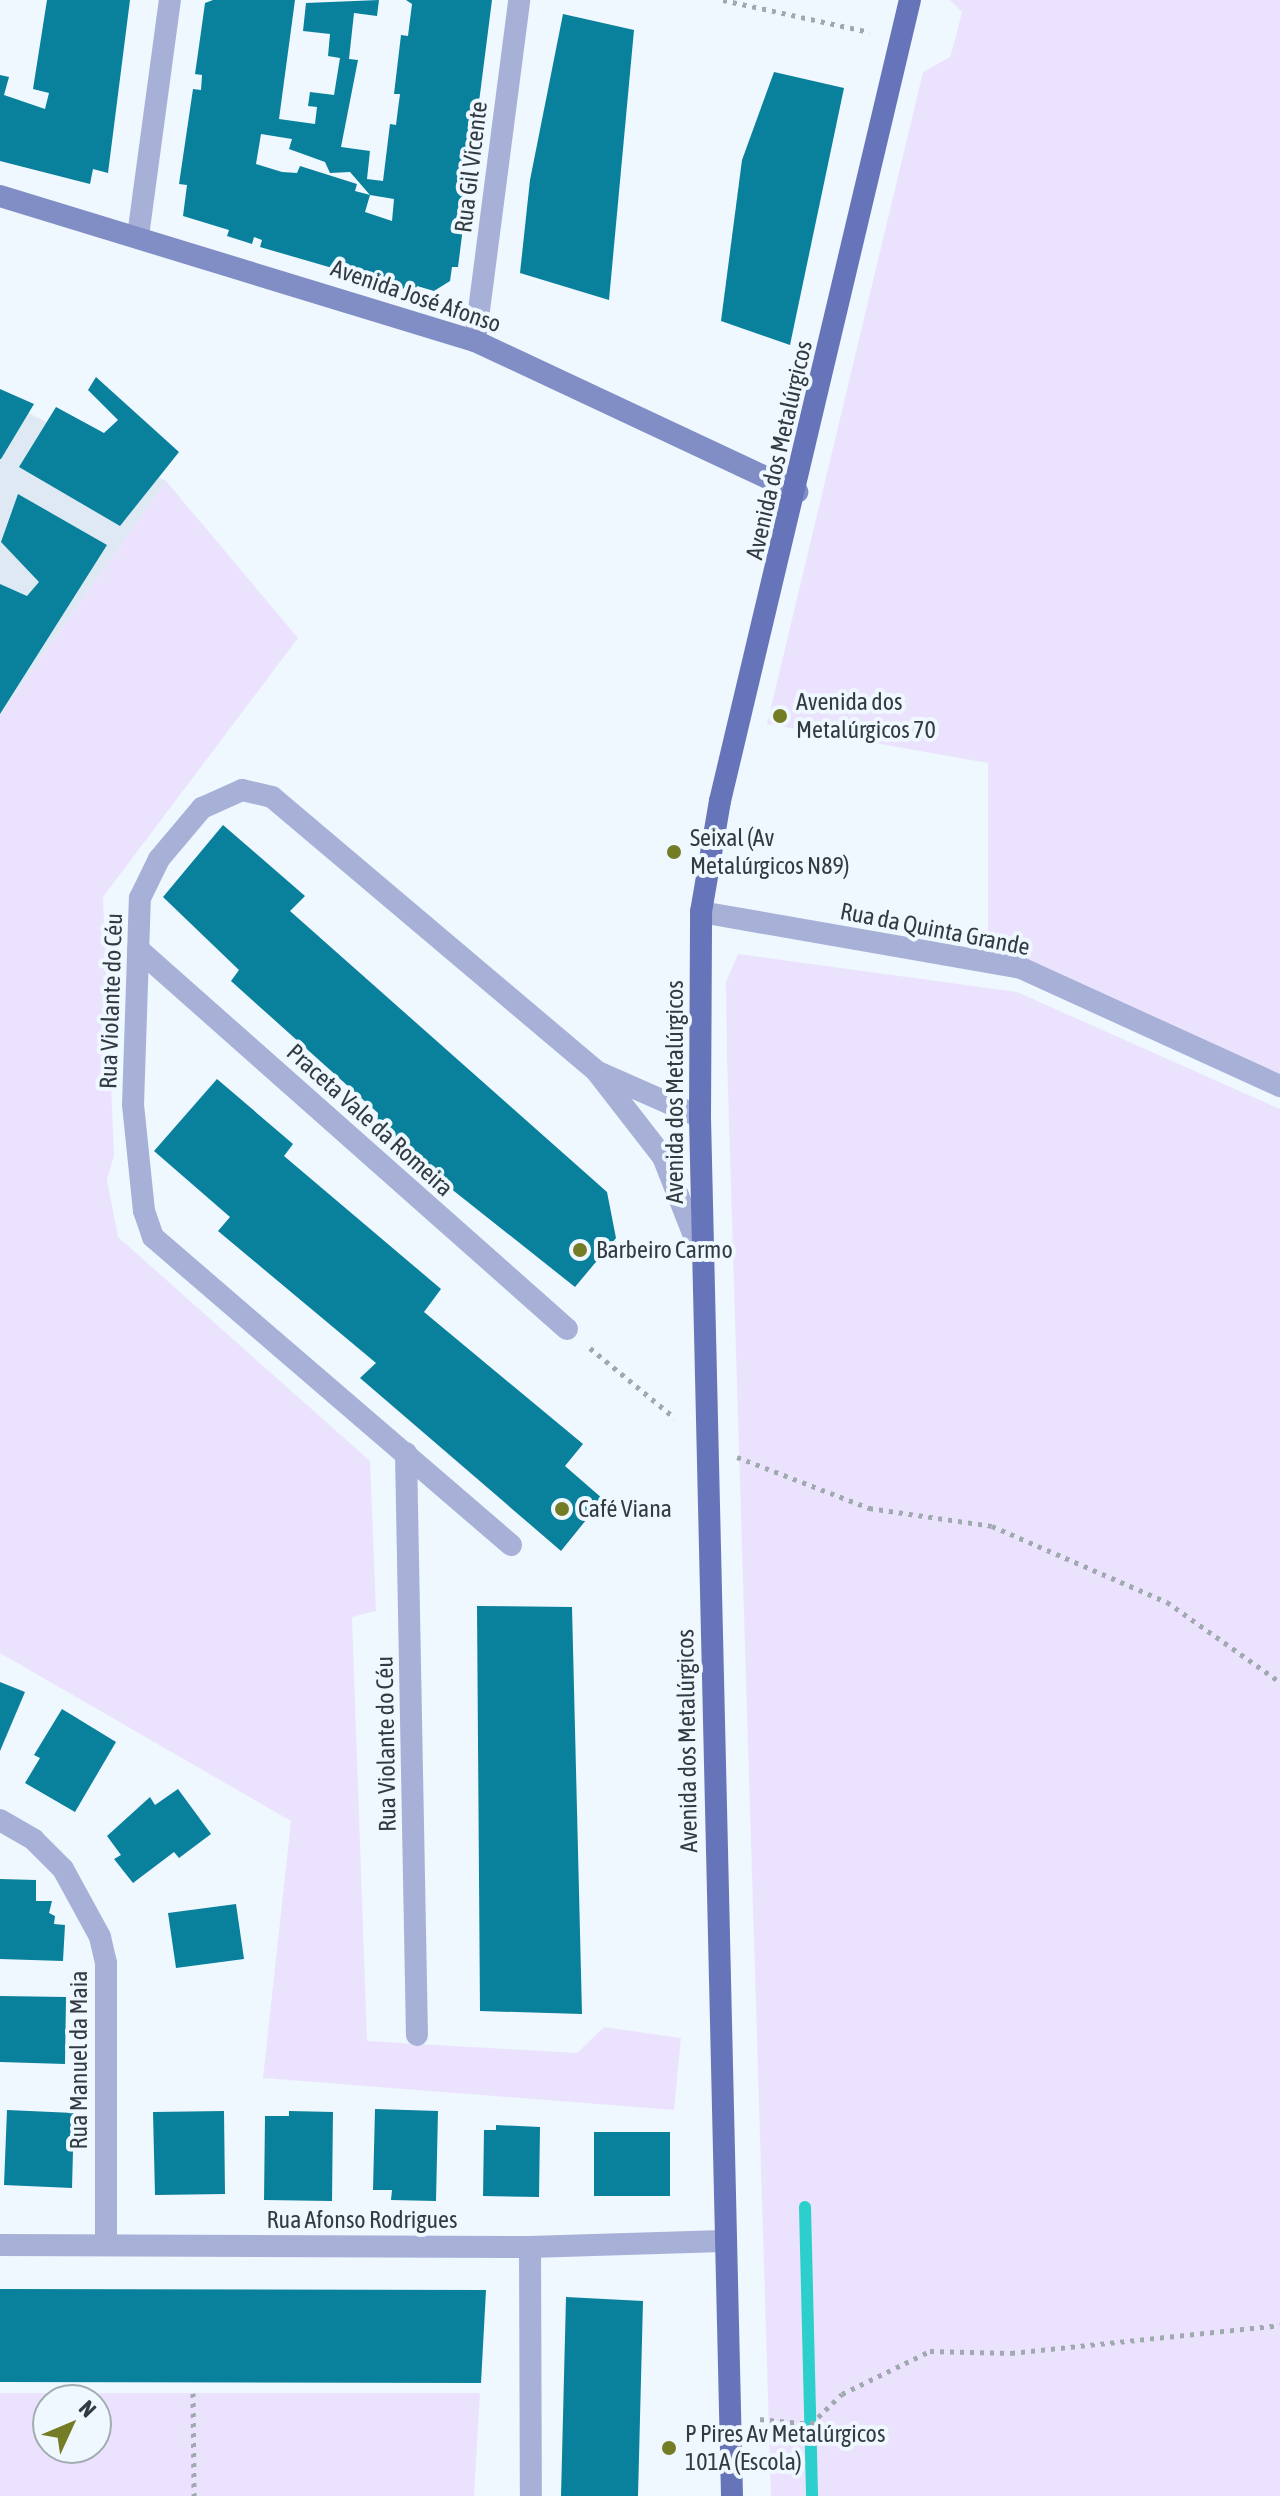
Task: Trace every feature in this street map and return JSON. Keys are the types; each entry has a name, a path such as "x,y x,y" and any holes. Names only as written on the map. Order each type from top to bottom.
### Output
{"main road":[{"name":"Avenida dos Metalúrgicos","path":"732,2496 723,2241 702,1258 701,912 720,801 797,492 910,0"},
{"name":"Avenida José Afonso","path":"0,196 475,341 797,492"}],"street":[{"path":"138,236 170,0"},
{"name":"Rua Gil Vicente","path":"475,341 519,0"},
{"name":"Rua Violante do Céu","path":"511,1545 153,1237 144,1211 133,1105 140,898 159,859 202,808 242,790 272,797 597,1072 663,1157 702,1258"},
{"name":"Rua da Quinta Grande","path":"701,912 1021,968 1280,1086"},
{"name":"Praceta Vale da Romeira","path":"138,949 567,1329"},
{"name":"Rua Violante do Céu","path":"597,1072 700,1117"},
{"name":"Rua Violante do Céu","path":"406,1453 417,2035"},
{"name":"Rua Manuel da Maia","path":"0,1820 34,1840 63,1869 100,1937 106,1963 106,2245"},
{"name":"Rua Afonso Rodrigues","path":"0,2245 530,2247 723,2241"},
{"path":"530,2247 531,2496"}],"path":[{"path":"723,0 901,39"},
{"path":"567,1329 706,1444 869,1508 992,1526 1167,1602 1280,1682"},
{"path":"758,2419 811,2424 842,2394 930,2351 1011,2353 1280,2325"},
{"path":"193,2393 194,2496"}],"shaded area":[{"path":"950,0 1280,0 1280,1074 988,945 988,763 767,724 923,72 950,57 956,36 962,12"},
{"path":"0,399 166,481 0,715"},
{"path":"166,481 298,638 103,897 114,1155 107,1180 118,1237 370,1461 376,1611 352,1617 367,2041 577,2053 604,2027 681,2038 674,2110 263,2078 291,1821 0,1653 0,715"},
{"path":"738,954 1017,992 1280,1109 1280,2496 771,2496 727,1058 726,982"},
{"path":"0,2393 32,2393 32,2464 112,2464 112,2393 480,2393 474,2496 0,2496"}],"building":[{"path":"47,0 130,0 108,173 93,169 90,184 0,161 0,75 9,77 4,95 45,109 49,93 33,89"},
{"path":"213,0 295,0 279,119 315,124 317,107 308,106 310,92 334,95 340,58 328,56 330,34 303,31 306,3 379,0 377,16 354,13 349,59 358,60 341,147 370,151 367,179 383,181 390,124 396,125 400,94 394,94 401,35 408,36 412,4 406,0 492,0 458,267 452,267 450,281 434,291 417,286 415,292 260,247 262,240 254,237 252,244 227,236 229,230 183,216 187,185 179,184 193,89 201,90 202,75 195,74 205,3","holes":["261,134 292,139 289,149 325,162 330,173 350,172 370,195 355,191 357,184 300,166 297,173 256,164","370,195 394,199 392,221 365,212"]},
{"path":"563,14 634,30 609,300 520,273 530,180"},
{"path":"774,72 844,88 790,345 721,321 742,160"},
{"path":"96,377 179,452 120,526 19,467 56,407 104,433 118,420 88,390"},
{"path":"0,389 34,404 1,459 0,459"},
{"path":"18,494 107,545 0,714 0,584 27,596 39,582 1,542"},
{"path":"223,825 305,896 290,911 607,1192 616,1238 575,1287 377,1130 378,1113 231,981 239,970 163,897"},
{"path":"217,1079 293,1144 284,1156 441,1289 424,1312 583,1444 565,1466 603,1499 561,1551 360,1378 376,1363 218,1231 230,1217 154,1151"},
{"path":"477,1606 572,1607 582,2014 480,2011"},
{"path":"0,1682 25,1692 0,1751"},
{"path":"62,1709 116,1742 75,1812 25,1783 40,1758 34,1755"},
{"path":"178,1789 211,1834 179,1858 174,1852 133,1883 114,1859 121,1855 107,1836 150,1797 155,1805"},
{"path":"0,1879 36,1880 36,1901 52,1901 49,1913 55,1916 54,1924 65,1925 63,1961 0,1959"},
{"path":"236,1904 244,1959 176,1968 168,1913"},
{"path":"0,1996 66,1997 65,2064 0,2062"},
{"path":"375,2109 438,2111 436,2201 391,2200 392,2190 373,2190"},
{"path":"7,2110 74,2113 72,2188 4,2185"},
{"path":"224,2111 225,2194 155,2195 153,2112"},
{"path":"289,2111 333,2112 332,2201 264,2200 265,2116 289,2116"},
{"path":"496,2125 540,2127 539,2197 483,2196 484,2130 496,2130"},
{"path":"594,2132 670,2132 670,2196 594,2196"},
{"path":"0,2289 486,2290 481,2383 0,2382"},
{"path":"566,2297 643,2301 638,2496 561,2496"}],"waterway":[{"path":"805,2207 812,2496"}],"place":[{"name":"Avenida dos Metalúrgicos 70","path":"780,716"},
{"name":"Seixal (Av Metalúrgicos N89)","path":"674,852"},
{"name":"Barbeiro Carmo","path":"580,1250"},
{"name":"Café Viana","path":"562,1509"},
{"name":"P Pires Av Metalúrgicos 101A (Escola)","path":"669,2448"}]}
